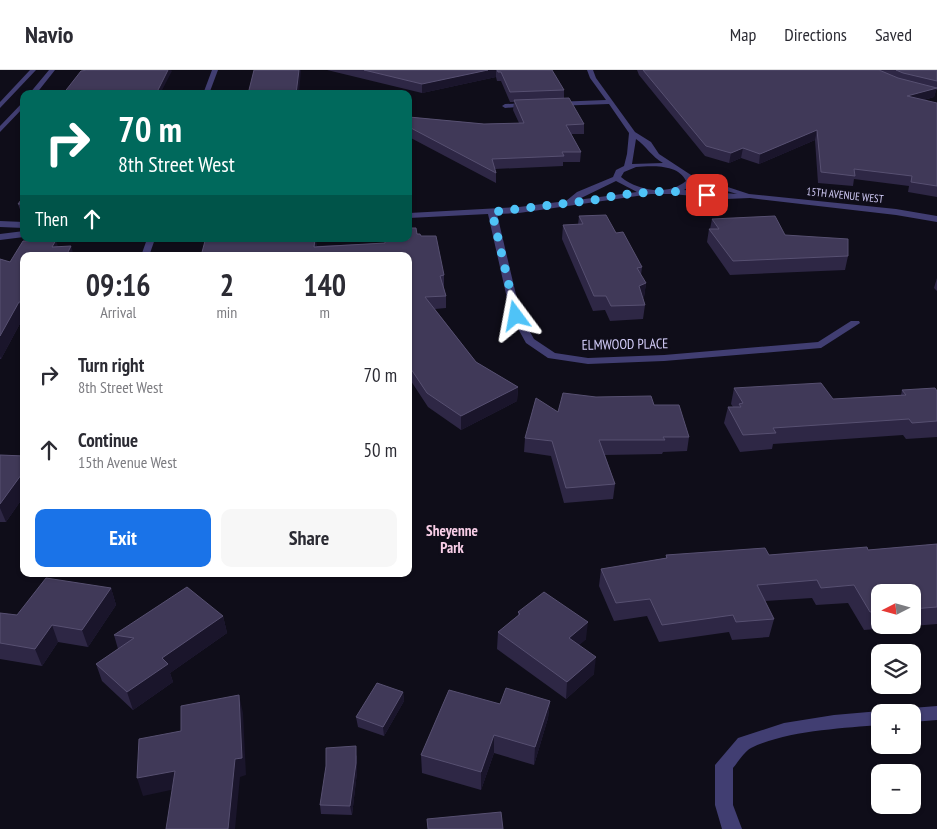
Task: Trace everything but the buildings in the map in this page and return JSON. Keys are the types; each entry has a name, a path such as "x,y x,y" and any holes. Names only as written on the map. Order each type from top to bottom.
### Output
{"street":[{"path":"0,106 33,70"},
{"path":"35,90 52,70"},
{"path":"208,90 215,70"},
{"name":"15TH AVENUE WEST","path":"590,70 609,102 632,133 648,144 656,156 689,177 750,196"},
{"path":"543,104 609,102"},
{"path":"505,106 533,105"},
{"path":"0,130 20,108"},
{"path":"627,167 631,154 632,133"},
{"path":"617,178 620,170 646,164 677,169"},
{"path":"670,191 686,186 690,182 689,177"},
{"path":"617,178 628,187 651,192"},
{"path":"569,202 580,194 617,178"},
{"name":"15TH AVENUE WEST","path":"651,192 670,191 726,197 750,196 896,212 937,219"},
{"path":"412,215 519,210 651,192"},
{"name":"ELMWOOD PLACE","path":"492,212 516,316 530,341 552,356 588,361 626,360 821,345 855,323"},
{"path":"0,224 20,225"},
{"path":"0,237 20,234"},
{"path":"921,714 937,713"},
{"path":"732,829 724,805 724,764 744,743 784,730 834,722 871,719"}],"district":[{"name":"Sheyenne Park","path":"452,538"}],"route":[{"path":"516,316 492,212 651,192 670,191 707,195"}]}
